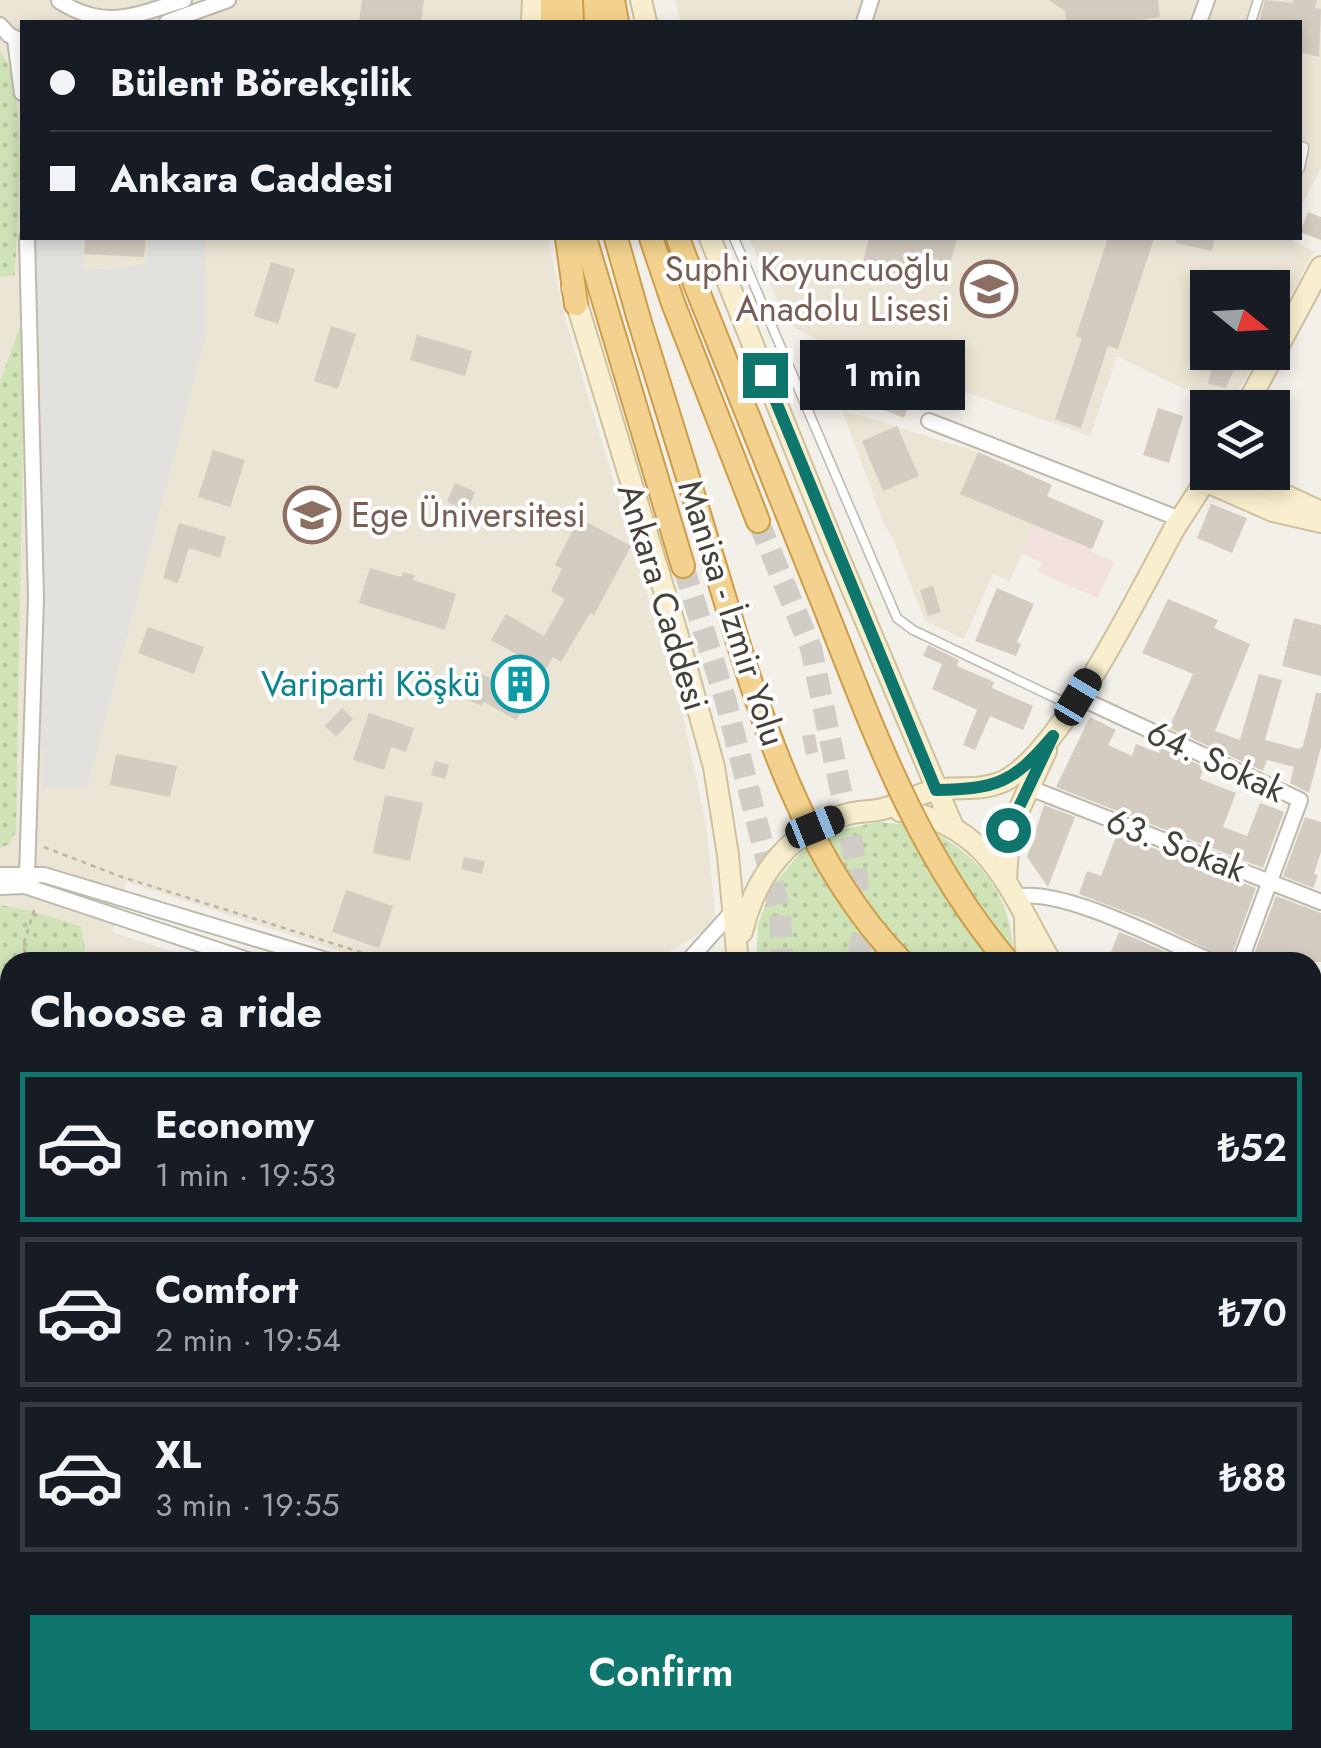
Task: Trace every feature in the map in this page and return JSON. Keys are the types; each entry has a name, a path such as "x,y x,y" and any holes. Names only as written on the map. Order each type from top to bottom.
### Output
{"highway":[{"path":"567,240 576,304"},
{"name":"Ankara Caddesi","path":"585,240 683,566"},
{"name":"Manisa - İzmir Yolu","path":"617,240 750,684 792,792 822,853 858,910 894,952"},
{"path":"652,240 758,522"},
{"path":"679,240 863,704 921,837 953,890 1000,952"}],"main road":[{"name":"Ankara Caddesi","path":"559,240 714,766 738,952"},
{"path":"711,240 953,827"},
{"path":"1255,390 1321,267"},
{"path":"739,952 748,903 764,873 786,848 815,827 936,790 986,788 1032,762 1075,702 1200,490"},
{"path":"1233,490 1273,511 1321,522"},
{"path":"1274,490 1321,512"},
{"path":"1010,888 1008,830 1053,736"},
{"path":"883,809 919,814 953,827 990,856 1044,952"},
{"path":"1025,919 1026,952"}],"street":[{"path":"59,1 82,14 116,20 184,0"},
{"path":"172,20 228,0"},
{"path":"9,35 20,84"},
{"path":"27,240 36,598 30,885"},
{"path":"929,421 1180,520"},
{"name":"64. Sokak","path":"1075,702 1300,800 1270,882"},
{"name":"63. Sokak","path":"1030,788 1321,902"},
{"path":"696,952 764,873"},
{"path":"0,876 225,952"},
{"path":"0,887 30,885 44,876 299,952"},
{"path":"1244,952 1270,882"},
{"path":"1010,888 1085,907 1191,952"}],"lane":[{"path":"735,240 897,618 913,630 1075,702"}],"path":[{"path":"41,846 119,876 360,952"},
{"path":"26,952 23,946 30,885"}],"shaded area":[{"name":"Ege Üniversitesi","path":"0,0 522,0 521,20 20,20 20,240 548,240 565,318 682,711 707,830 716,924 668,952 342,952 127,882 112,932 174,952 0,952"},
{"path":"675,0 1321,0 1321,168 1302,204 1302,20 680,20"},
{"path":"34,240 83,240 84,271 146,265 148,240 205,240 206,335 87,788 42,788"},
{"name":"Suphi Koyuncuoğlu Anadolu Lisesi","path":"750,240 1291,240 1314,251 1290,297 1290,270 1190,270 1190,370 1251,370 1238,390 1190,392 1117,356 1090,436 820,341 788,324"},
{"path":"842,410 978,452 1052,485 1010,581 993,574 964,639 925,621"},
{"path":"1047,496 1104,521 1091,551 1114,562 1098,598 1038,572 1042,562 1022,554"}],"green space":[{"path":"0,51 10,69 16,95 20,158 15,275 0,277"},
{"path":"25,313 16,832 9,844 0,848 0,382"},
{"path":"879,822 909,825 925,829 962,851 978,865 1001,900 1009,919 1012,952 757,952 758,924 773,885 801,852 838,830"},
{"path":"0,905 81,926 85,952 0,952"}],"building":[{"path":"362,0 424,0 421,20 359,20"},
{"path":"1049,0 1158,0 1160,17 1067,20 1065,11"},
{"path":"1265,0 1317,0 1315,8 1321,9 1319,57 1302,53 1302,20 1260,20"},
{"path":"1308,212 1321,217 1321,240 1302,233"},
{"path":"85,240 146,240 144,257 84,254"},
{"path":"868,240 956,240 944,286 862,266"},
{"path":"1107,240 1153,240 1118,349 1108,346 1081,428 1055,419 1082,338 1076,336"},
{"path":"1176,240 1215,240 1212,251"},
{"path":"271,262 295,269 278,324 254,316"},
{"path":"331,326 356,334 338,389 314,381"},
{"path":"417,335 472,351 465,376 410,360"},
{"path":"839,361 915,390 904,418 829,388"},
{"path":"1212,370 1234,370 1226,388 1208,384"},
{"path":"1158,408 1183,416 1169,463 1143,455"},
{"path":"897,426 919,476 883,491 862,441"},
{"path":"213,450 245,460 230,507 198,497"},
{"path":"978,452 1052,485 1047,496 1104,521 1092,549 960,494"},
{"path":"455,483 475,492 468,510 447,502"},
{"path":"1211,504 1247,518 1232,553 1197,538"},
{"path":"579,518 631,546 594,615 590,613 561,662 553,657 516,720 484,702 482,706 456,695 467,668 504,684 520,656 491,640 506,614 544,636 565,599 551,591 562,569 555,565"},
{"path":"179,523 226,537 220,558 189,548 178,583 163,578"},
{"path":"370,568 401,577 403,572 415,575 413,580 456,594 445,630 359,603"},
{"path":"933,586 941,612 928,616 920,590"},
{"path":"997,588 1034,604 1017,642 1021,644 1016,656 975,641"},
{"path":"1168,599 1218,620 1214,628 1250,644 1215,731 1240,740 1259,674 1282,680 1265,740 1299,749 1316,693 1321,693 1321,747 1309,793 1290,783 1294,767 1267,760 1263,771 1169,728 1193,674 1142,653"},
{"path":"1294,618 1321,625 1321,676 1282,666"},
{"path":"148,627 204,647 194,674 138,653"},
{"path":"928,645 959,660 957,666 994,682 992,688 1033,706 1023,730 990,716 975,750 963,745 977,710 932,689 942,664 923,656"},
{"path":"342,708 353,719 336,737 325,726"},
{"path":"369,713 414,728 406,752 391,747 384,770 353,760"},
{"path":"1090,717 1116,730 1108,745 1132,756 1136,744 1159,753 1161,747 1204,767 1200,779 1236,793 1223,827 1247,836 1260,803 1284,812 1263,868 1056,787"},
{"path":"815,734 818,752 806,755 802,736"},
{"path":"116,754 177,766 170,797 110,785"},
{"path":"435,761 449,765 445,779 431,775"},
{"path":"385,795 423,803 410,861 373,853"},
{"path":"1044,805 1075,817 1048,887 1027,857"},
{"path":"1305,817 1321,822 1321,852 1313,888 1283,876"},
{"path":"1117,834 1256,888 1233,952 1213,952 1147,920 1079,894 1087,871 1101,876"},
{"path":"464,857 485,861 482,874 461,869"},
{"path":"346,890 393,906 379,948 332,932"},
{"path":"1276,896 1321,913 1321,952 1255,952"},
{"path":"1119,932 1166,952 1111,952"}],"tunnel":[{"path":"758,521 811,648 855,858 862,934 859,952"},
{"path":"683,566 725,698 780,912 782,952"}],"place":[{"name":"Suphi Koyuncuoğlu Anadolu Lisesi","path":"989,289"},
{"name":"Ege Üniversitesi","path":"312,515"},
{"name":"Variparti Köşkü","path":"520,684"}],"route":[{"path":"765,375 936,790 986,788 1006,780 1032,762 1053,736 1008,830"}]}
